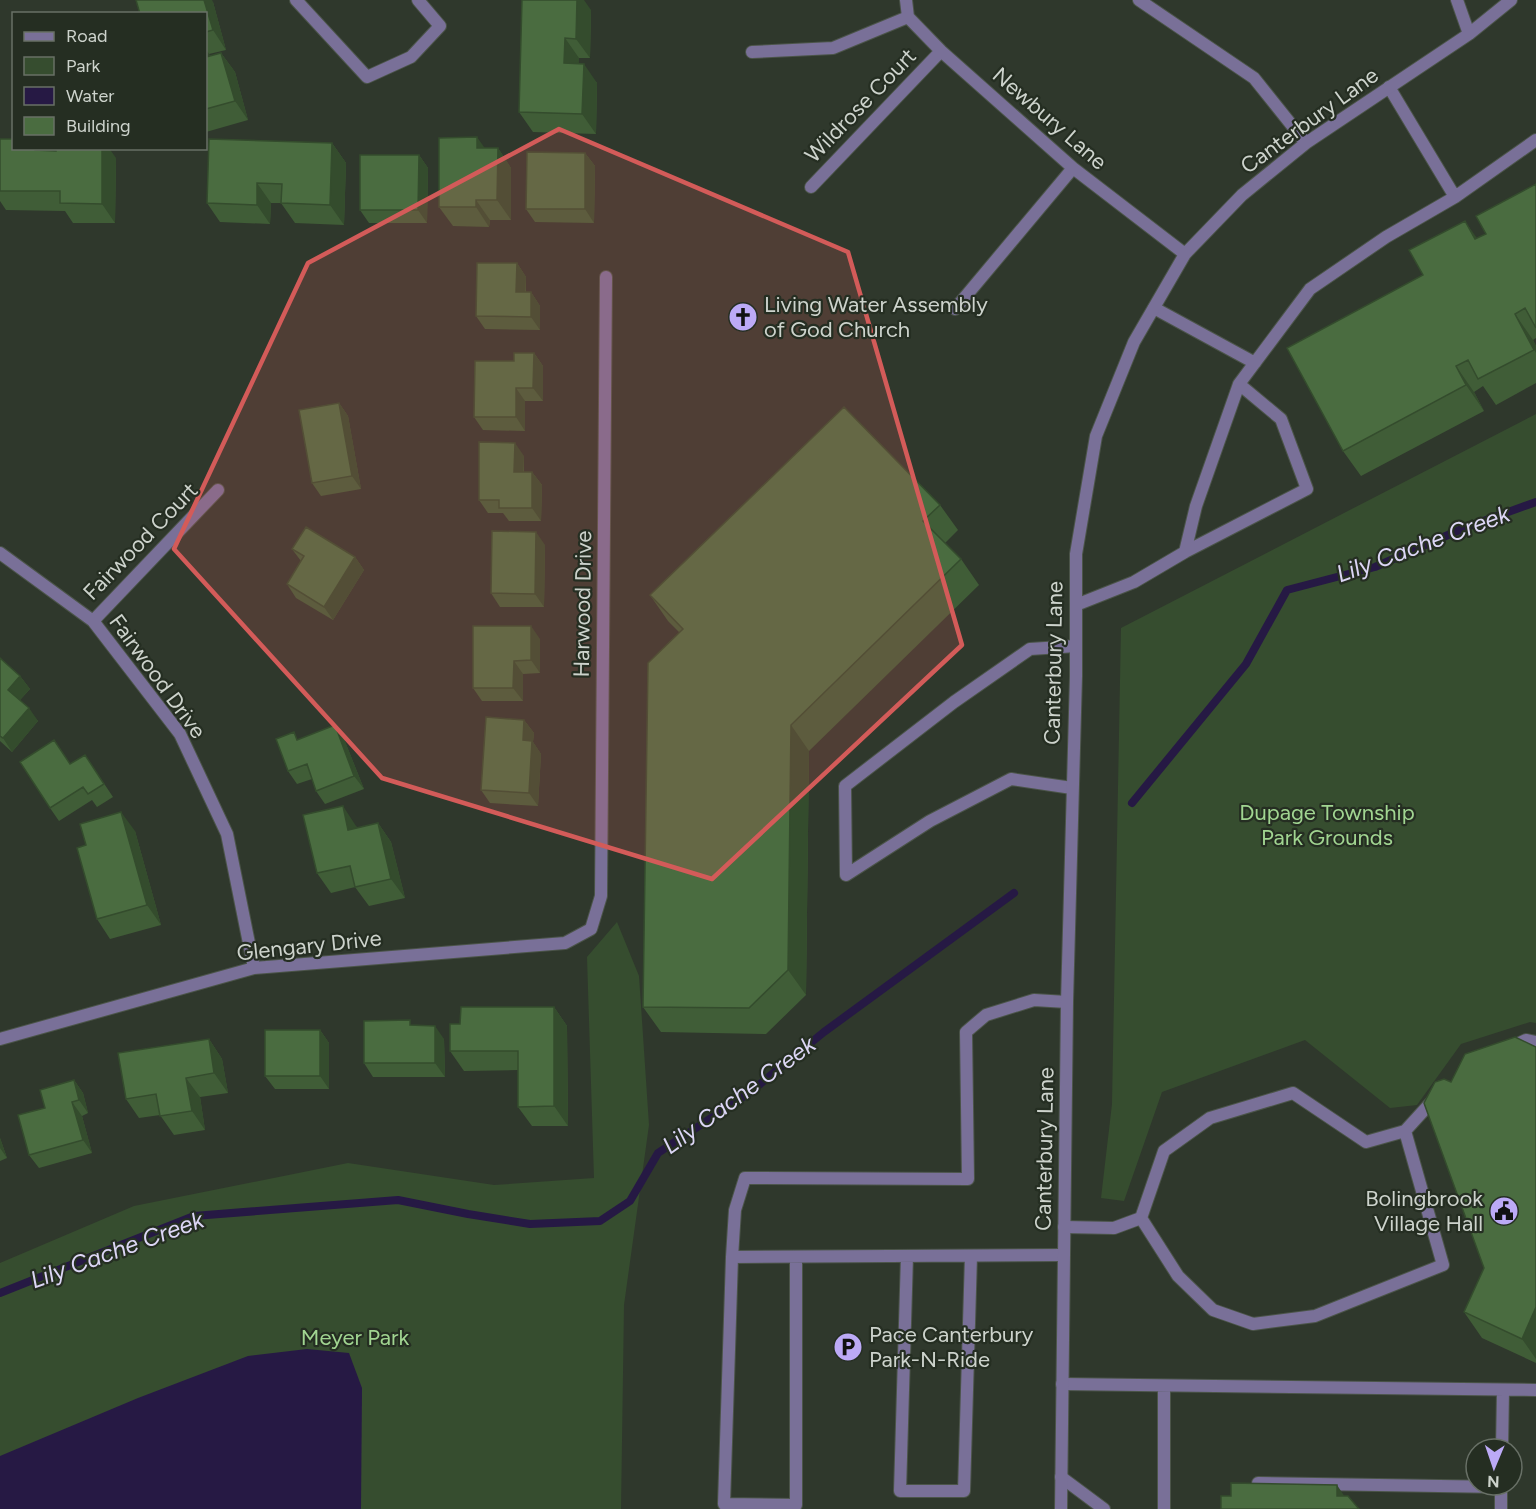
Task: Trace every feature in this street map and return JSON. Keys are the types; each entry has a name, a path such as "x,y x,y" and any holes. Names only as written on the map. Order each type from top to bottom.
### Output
{"street":[{"path":"296,0 367,77 411,57 440,26 418,0"},
{"path":"752,52 833,48 908,17 906,0"},
{"path":"1139,0 1254,78 1306,143"},
{"path":"1457,0 1470,34"},
{"name":"Canterbury Lane","path":"1061,1509 1067,1002 1076,646 1076,554 1096,436 1134,342 1185,254 1242,195 1306,143 1470,34 1511,0"},
{"name":"Newbury Lane","path":"908,17 941,51 1073,168 1185,254"},
{"name":"Wildrose Court","path":"811,187 941,51"},
{"path":"1389,87 1455,197"},
{"path":"1185,552 1196,506 1239,384 1310,289 1386,237 1455,197 1536,140"},
{"path":"955,309 1073,168"},
{"name":"Harwood Drive","path":"591,929 601,896 606,277"},
{"path":"1154,308 1255,363"},
{"path":"1076,605 1134,582 1185,552 1306,489 1281,419 1239,384"},
{"name":"Fairwood Court","path":"93,621 218,490"},
{"name":"Fairwood Drive","path":"0,553 93,621 180,734 227,834 254,968"},
{"path":"1072,788 1011,779 930,821 846,874 845,786 954,702 1030,649 1076,646"},
{"name":"Glengary Drive","path":"0,1039 254,968 565,943 591,929"},
{"path":"796,1257 796,1505 724,1504 735,1210 745,1178 968,1179 966,1032 986,1016 1034,1000 1067,1002"},
{"path":"1498,1054 1526,1040 1536,1042"},
{"path":"1141,1218 1164,1151 1210,1118 1293,1093 1366,1142 1405,1131 1447,1086"},
{"path":"1141,1218 1182,1280 1212,1310 1252,1324 1315,1316 1443,1265 1405,1131"},
{"path":"1064,1227 1114,1228 1141,1218"},
{"path":"732,1257 1064,1255"},
{"path":"907,1256 900,1491 964,1491 971,1256"},
{"path":"1062,1384 1536,1390"},
{"path":"1164,1386 1164,1509"},
{"path":"1502,1437 1503,1390"},
{"path":"1061,1477 1104,1509"},
{"path":"1258,1483 1464,1486"}],"highlighted area":[{"path":"559,129 848,252 962,645 712,879 382,778 174,549 308,263"}],"green space":[{"name":"Dupage Township Park Grounds","path":"1536,414 1536,1023 1530,1022 1461,1044 1417,1105 1390,1108 1305,1040 1162,1092 1124,1201 1101,1198 1112,1104 1121,628"},
{"name":"Meyer Park","path":"617,922 639,976 649,1125 624,1305 621,1509 0,1509 0,1263 134,1206 348,1163 494,1185 594,1178 587,957"}],"water":[{"path":"307,1349 349,1353 362,1388 361,1509 0,1509 0,1456 138,1398 248,1356"}],"building":[{"path":"136,0 204,0 213,30 207,32 207,12 139,12"},
{"path":"522,0 577,0 576,39 565,38 564,63 584,64 582,114 519,112"},
{"path":"221,53 235,101 207,109 207,57"},
{"path":"477,137 477,148 498,148 497,200 476,200 476,207 439,207 439,138"},
{"path":"0,139 12,139 12,150 102,150 102,204 60,203 60,191 0,191"},
{"path":"209,139 332,143 330,205 281,203 282,184 257,183 257,205 207,203"},
{"path":"527,152 585,153 585,209 526,209"},
{"path":"360,155 419,155 418,210 360,210"},
{"path":"1536,184 1536,328 1525,308 1515,314 1534,350 1478,379 1468,360 1456,366 1466,385 1343,451 1287,348 1423,275 1409,250 1465,221 1475,239 1486,234 1476,216"},
{"path":"477,263 517,263 516,292 531,292 531,317 476,316"},
{"path":"514,353 534,353 533,388 516,388 516,417 474,417 475,361 514,361"},
{"path":"339,403 352,476 312,483 299,410"},
{"path":"844,407 940,505 923,521 961,559 791,725 788,970 749,1008 643,1007 648,663 683,629 650,595"},
{"path":"479,442 515,443 514,472 532,472 532,508 499,508 499,500 479,500"},
{"path":"306,527 355,557 324,607 287,584 304,556 292,549"},
{"path":"492,531 536,532 535,594 491,593"},
{"path":"473,626 531,626 531,660 514,661 513,688 473,688"},
{"path":"0,658 20,676 8,690 29,708 3,738 0,736"},
{"path":"486,717 524,720 523,740 532,741 529,793 481,790"},
{"path":"335,725 354,776 316,791 307,764 288,771 276,739 294,732 297,740"},
{"path":"54,740 70,764 85,755 104,784 88,794 83,787 50,808 20,762"},
{"path":"343,806 348,830 378,823 391,879 355,887 350,866 317,873 303,815"},
{"path":"121,812 147,905 97,919 77,848 86,845 80,824"},
{"path":"461,1007 554,1007 554,1106 518,1107 518,1051 450,1051 450,1024 460,1024"},
{"path":"410,1020 410,1025 435,1026 435,1063 364,1063 364,1021"},
{"path":"265,1030 320,1030 320,1076 265,1076"},
{"name":"Bolingbrook Village Hall","path":"1515,1037 1536,1047 1536,1307 1522,1339 1464,1312 1484,1268 1424,1103 1435,1082 1444,1079 1451,1082 1465,1054"},
{"path":"209,1039 214,1073 186,1078 192,1111 160,1116 156,1094 126,1099 118,1053"},
{"path":"74,1080 79,1100 72,1102 83,1140 29,1155 18,1115 45,1108 40,1090"},
{"path":"1231,1483 1337,1485 1337,1496 1348,1496 1359,1509 1221,1509 1221,1496 1231,1496"}],"waterway":[{"name":"Lily Cache Creek","path":"1132,803 1246,664 1287,590 1375,567 1464,528 1536,502"},
{"name":"Lily Cache Creek","path":"0,1293 194,1216 398,1200 530,1224 600,1221 630,1201 658,1153 749,1093 824,1032 1014,893"}],"place":[{"name":"Living Water Assembly of God Church","path":"743,317"},
{"name":"Bolingbrook Village Hall","path":"1504,1211"},
{"name":"Pace Canterbury Park-N-Ride","path":"848,1347"}]}
